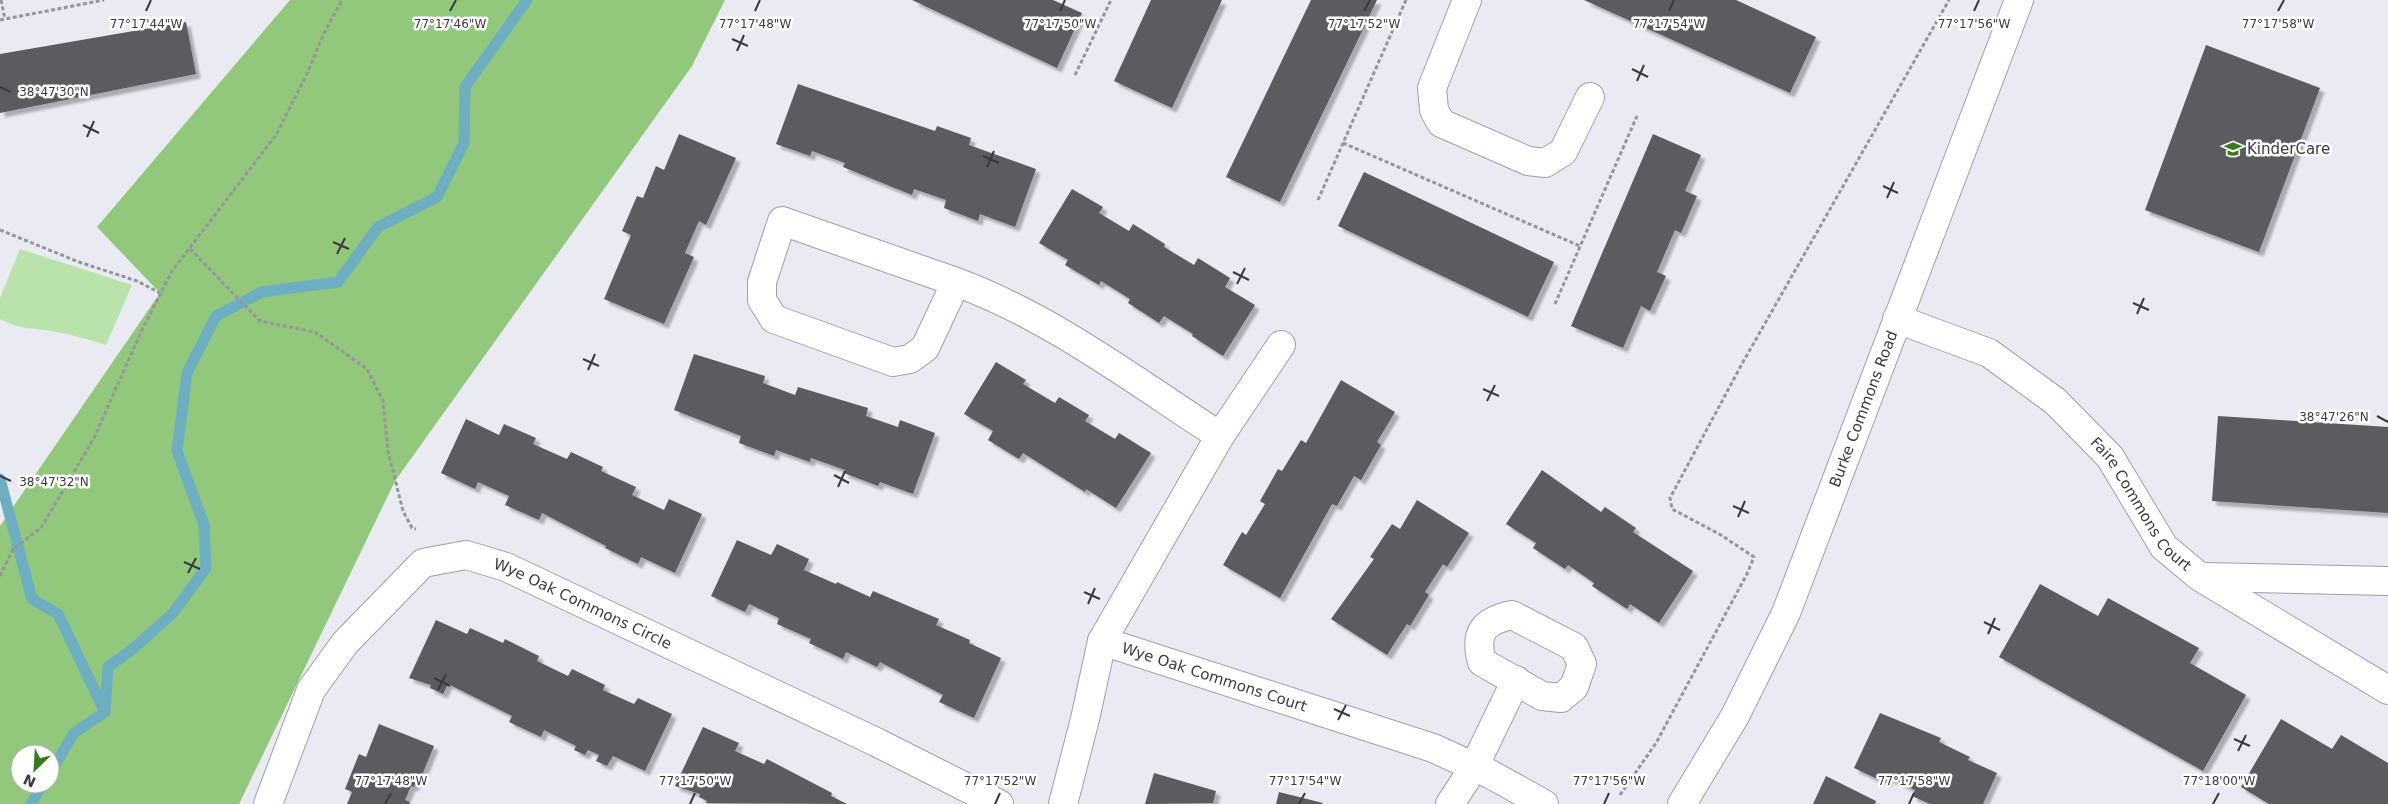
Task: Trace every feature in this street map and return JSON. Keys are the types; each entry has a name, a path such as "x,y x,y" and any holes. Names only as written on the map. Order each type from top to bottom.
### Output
{"street":[{"path":"1467,0 1432,88 1434,110 1441,123 1528,161 1546,163 1563,152 1590,97"},
{"name":"Burke Commons Road","path":"1682,804 1735,716 1786,613 2019,0"},
{"path":"956,282 925,348 910,359 893,362 774,320 762,300 762,282 782,221 956,282 1046,324 1220,436"},
{"name":"Faire Commons Court","path":"1897,319 1989,353 2055,401 2110,457 2164,547 2200,577 2388,690"},
{"name":"Wye Oak Commons Court","path":"1281,345 1220,436 1102,641 1433,748 1474,767 1544,804"},
{"name":"Wye Oak Commons Circle","path":"268,804 311,690 345,643 423,563 466,555 506,567 876,742 999,804"},
{"path":"2200,577 2388,581"},
{"path":"1063,804 1085,719 1102,641"},
{"path":"1450,804 1474,767 1516,680"}],"path":[{"path":"1,0 5,19"},
{"path":"0,20 104,0"},
{"path":"0,576 13,549 41,528 94,438 160,293 172,271 276,135 306,76 324,33 342,0"},
{"path":"1075,74 1111,0"},
{"path":"1318,200 1406,0"},
{"path":"1620,795 1656,743 1747,574 1754,556 1721,535 1672,509 1670,498 1743,362 1949,0"},
{"path":"1555,304 1637,116"},
{"path":"1343,143 1580,246"},
{"path":"0,230 71,260 137,281 160,293"},
{"path":"190,249 260,321 316,332 367,369 383,401 388,451 403,511 412,528 423,532 431,529 441,560"}],"green space":[{"path":"290,0 725,0 692,66 395,481 239,804 0,804 0,526 160,293 97,227"},
{"path":"20,249 132,285 106,345 49,330 22,327 0,319 0,298"}],"building":[{"path":"912,0 1053,0 1082,13 1057,68"},
{"path":"1151,0 1222,0 1172,108 1114,81"},
{"path":"1311,0 1377,0 1280,202 1226,177"},
{"path":"1584,0 1736,0 1816,37 1790,93"},
{"path":"186,22 196,74 0,113 0,54"},
{"name":"KinderCare","path":"2206,45 2320,88 2259,252 2145,210"},
{"path":"798,84 935,131 937,126 971,138 969,145 1036,169 1015,227 980,214 978,221 944,208 946,200 914,189 912,195 843,167 845,163 812,151 810,156 776,144"},
{"path":"679,134 736,158 706,225 699,221 685,253 694,257 664,324 604,299 631,235 622,231 637,196 643,198 656,166 664,170"},
{"path":"1653,134 1701,155 1685,191 1697,196 1681,233 1675,230 1657,272 1666,276 1650,311 1641,306 1623,348 1571,326"},
{"path":"1364,172 1554,262 1528,317 1338,226"},
{"path":"1072,189 1103,207 1099,213 1129,231 1133,224 1165,244 1164,247 1194,265 1198,258 1230,278 1225,287 1255,305 1223,356 1164,316 1159,323 1128,303 1130,299 1101,281 1099,285 1065,265 1068,260 1039,243"},
{"path":"694,354 765,376 763,383 795,395 798,387 868,408 866,416 898,427 900,420 935,433 913,494 880,482 878,486 844,473 845,470 811,458 810,462 776,450 774,456 739,443 741,436 674,410"},
{"path":"996,362 1026,380 1023,384 1055,403 1059,397 1089,415 1085,421 1115,439 1119,433 1151,453 1116,508 1086,489 1085,492 1023,453 1019,459 988,440 993,431 964,414"},
{"path":"1341,380 1395,412 1377,442 1381,445 1361,480 1354,476 1337,506 1332,504 1280,598 1223,565 1242,532 1246,535 1265,504 1260,501 1278,469 1282,471 1301,440 1306,443"},
{"path":"2218,416 2388,427 2388,513 2212,501"},
{"path":"466,419 499,435 504,424 536,438 533,444 567,459 571,452 603,467 601,471 636,487 632,495 664,510 669,499 702,514 675,573 641,557 638,564 542,513 539,520 505,505 509,496 478,482 475,489 441,473"},
{"path":"1542,470 1601,512 1605,507 1636,528 1633,532 1693,571 1659,623 1630,604 1627,609 1592,586 1594,583 1568,565 1565,569 1533,548 1536,543 1506,524"},
{"path":"1417,500 1469,533 1447,567 1443,564 1425,592 1429,595 1410,626 1407,624 1387,655 1331,619 1374,559 1370,557 1392,524 1400,529"},
{"path":"737,540 771,555 777,544 809,559 804,570 870,597 873,591 939,619 936,625 970,640 969,643 1001,658 974,718 939,702 943,695 880,662 877,667 846,652 843,659 809,643 811,639 777,624 779,618 749,604 745,612 711,596"},
{"path":"2040,584 2098,616 2108,598 2199,648 2190,663 2246,695 2203,771 1999,657"},
{"path":"436,620 467,634 470,628 503,643 505,639 539,656 537,661 568,676 572,669 605,685 603,690 634,704 638,698 672,714 645,771 613,756 607,766 596,761 599,755 588,750 585,755 574,750 576,746 544,730 541,737 509,722 512,716 448,684 443,694 430,688 431,685 409,678"},
{"path":"1880,713 1941,738 1939,742 1970,757 1968,760 1997,773 1983,804 1930,804 1912,796 1915,790 1889,778 1886,783 1854,768"},
{"path":"2281,719 2332,749 2341,735 2388,763 2388,804 2269,804 2241,787"},
{"path":"379,724 434,746 420,780 417,779 414,787 411,786 405,800 410,802 409,804 347,804 352,792 345,789 359,754 366,757"},
{"path":"703,727 739,743 735,751 764,764 767,759 832,793 831,796 847,804 706,803 707,801 699,797 700,794 675,786"},
{"path":"1154,773 1216,791 1213,803 1145,804"},
{"path":"1826,776 1876,801 1875,804 1813,804"},
{"path":"1279,792 1323,803 1276,804"}],"waterway":[{"path":"60,756 74,733 105,712 108,667 134,648 173,613 206,568 204,525 177,451 187,373 216,316 262,292 338,282 378,227 437,197 464,143 465,87 527,0"},
{"path":"0,479 32,599 58,614 104,710"},
{"path":"31,804 37,794"}],"place":[{"name":"KinderCare","path":"2233,149"}]}
